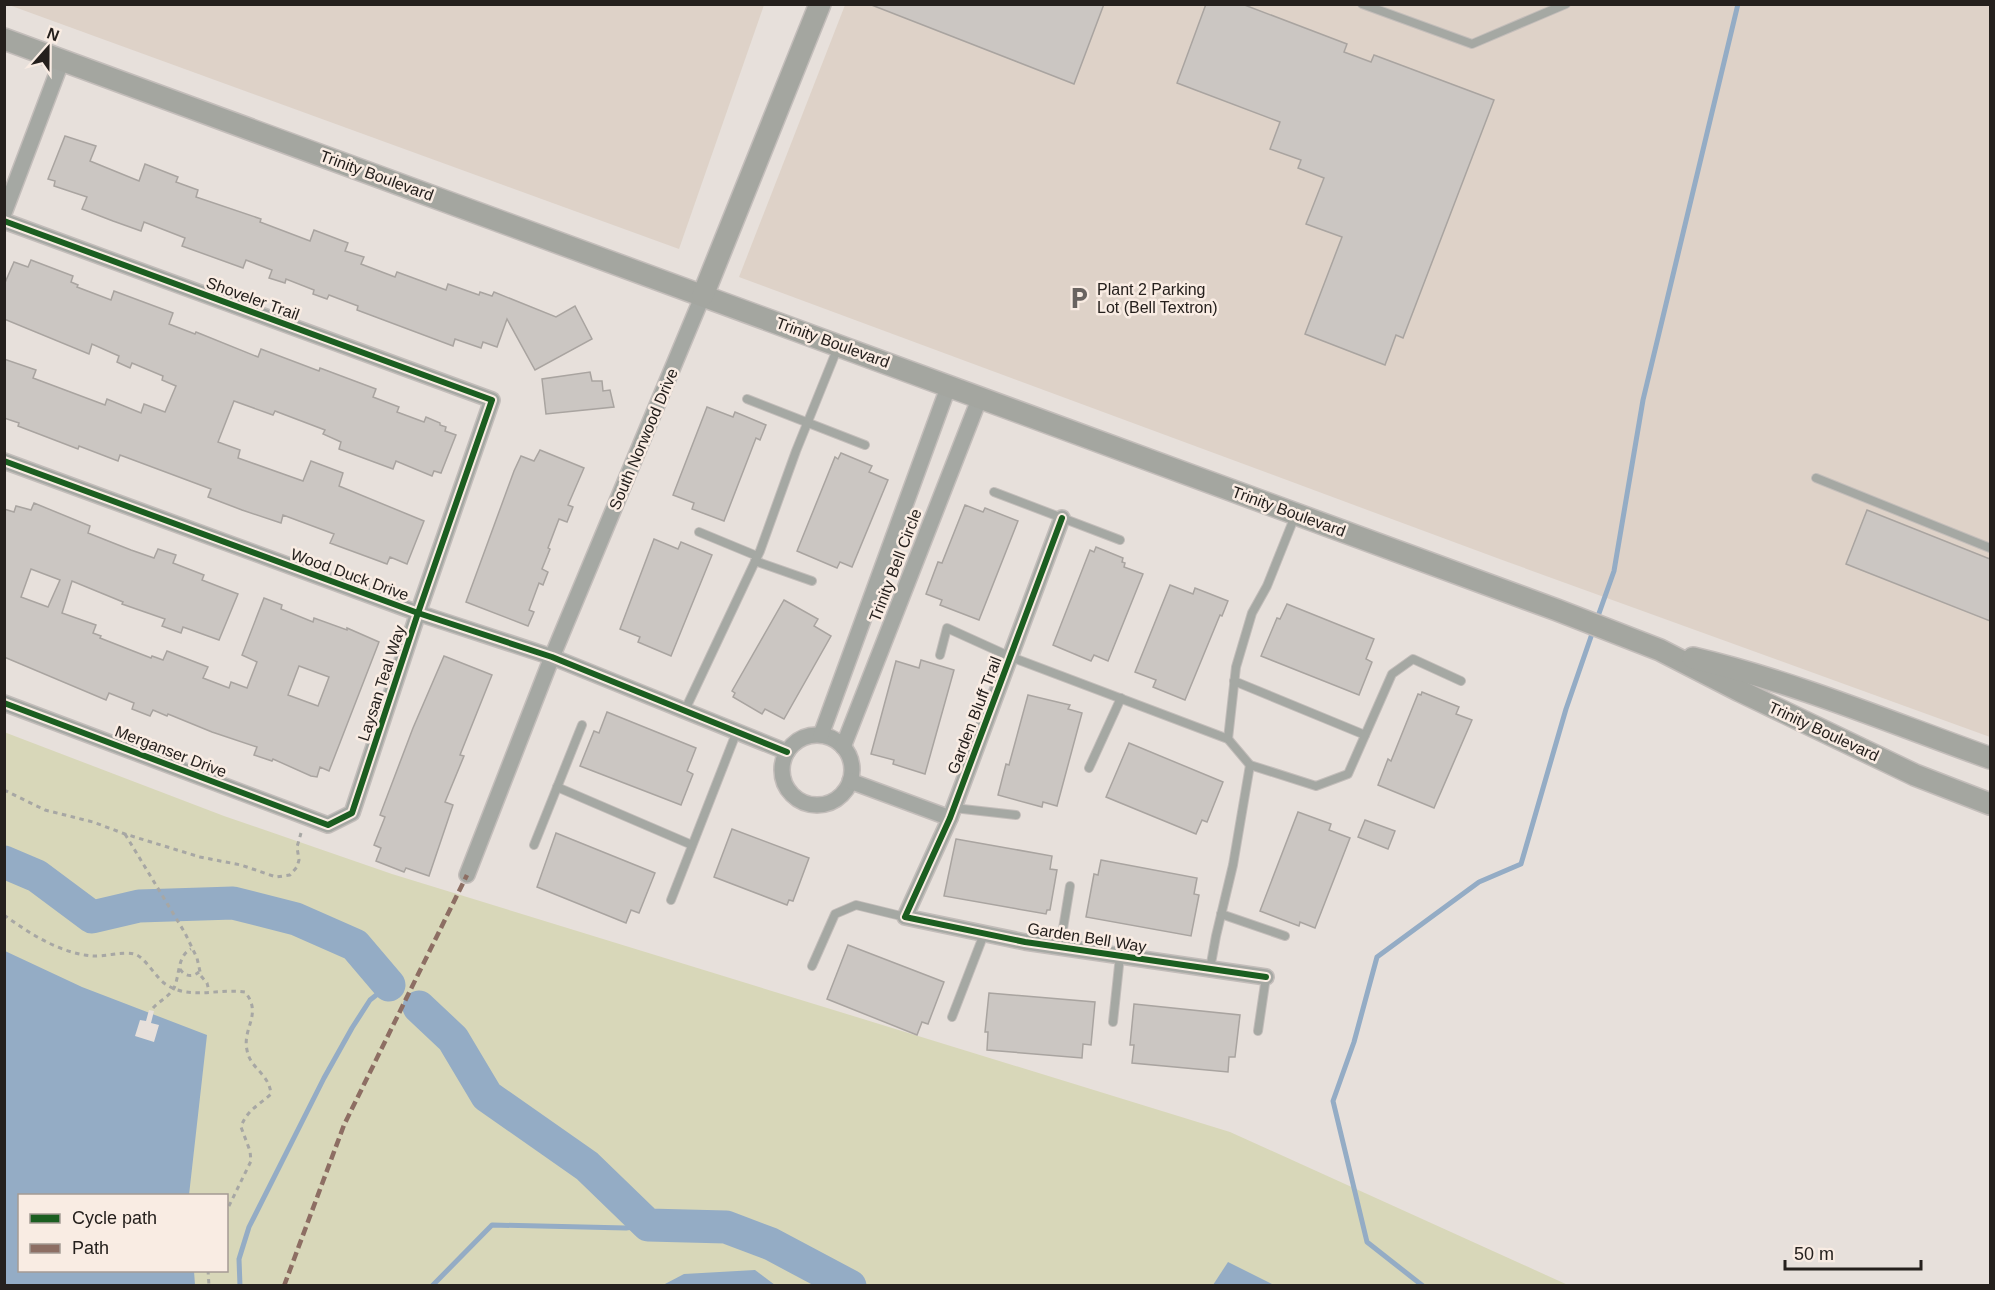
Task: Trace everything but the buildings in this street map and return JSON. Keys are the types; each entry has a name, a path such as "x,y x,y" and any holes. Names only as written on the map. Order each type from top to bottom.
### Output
{"main road":[{"name":"South Norwood Drive","path":"703,295 820,4"},
{"name":"Trinity Boulevard","path":"4,39 1557,610 1660,650 1915,775 1990,804"},
{"name":"Trinity Boulevard","path":"1660,650 1730,666 1990,758"}],"street":[{"path":"4,213 62,60"},
{"name":"Shoveler Trail","path":"4,221 492,400"},
{"name":"South Norwood Drive","path":"467,875 552,657 703,295"},
{"name":"Trinity Bell Circle","path":"821,735 949,385"},
{"name":"Trinity Bell Circle","path":"843,747 980,397"},
{"name":"Laysan Teal Way","path":"328,825 352,813 492,400"},
{"name":"Wood Duck Drive","path":"4,461 418,613 552,657 787,752"},
{"name":"Garden Bluff Trail","path":"904,917 952,813 1062,518"},
{"name":"Merganser Drive","path":"4,703 328,825"},
{"path":"821,735 831,738 843,747 849,756 852,768 850,781 844,793 834,801 821,806 808,805 795,798 785,787 781,774 783,759 790,747 802,738 821,735"},
{"path":"850,781 952,813"},
{"name":"Garden Bell Way","path":"904,917 1060,947 1266,977"}],"lane":[{"path":"1362,4 1472,44 1566,4"},
{"path":"685,711 756,558 839,345"},
{"path":"747,399 865,445"},
{"path":"1816,478 1990,548"},
{"path":"994,492 1120,540"},
{"path":"1228,739 1236,667 1252,613 1267,586 1295,513"},
{"path":"699,532 812,581"},
{"path":"940,655 947,628 1011,657 1228,739 1250,765 1316,786 1348,774 1392,674 1413,659 1461,681"},
{"path":"1234,681 1365,735"},
{"path":"1089,768 1121,699"},
{"path":"534,845 582,725"},
{"path":"671,900 737,731"},
{"path":"1210,970 1233,865 1250,765"},
{"path":"557,787 692,845"},
{"path":"952,813 1016,815"},
{"path":"1060,947 1070,886"},
{"path":"812,966 835,914 856,905 904,917"},
{"path":"1221,914 1285,936"},
{"path":"952,1017 984,934"},
{"path":"1113,1022 1120,956"},
{"path":"1258,1032 1266,977"}],"path":[{"path":"4,790 45,810 93,822 200,857 241,865 276,878 290,875 297,867 299,860 297,847 306,817"},
{"path":"125,834 185,933 209,991"},
{"path":"4,915 64,951 92,956 133,953 140,957 167,986 196,993 234,990 245,992 252,1001 253,1012 246,1049 251,1061 270,1083 271,1094 244,1118 241,1126 250,1151 250,1161 228,1208"},
{"path":"153,1008 174,988 185,952 191,949"},
{"path":"180,967 187,975 193,976 200,972"}],"shaded area":[{"path":"764,4 679,249 9,5"},
{"path":"845,5 1990,5 1990,737 1505,561 739,277"}],"green space":[{"path":"4,732 224,816 392,874 1230,1132 1568,1285 5,1285"}],"water":[{"path":"5,951 82,987 207,1035 189,1194 18,1194 18,1272 194,1272 195,1285 5,1286"},
{"path":"1228,1262 1274,1285 1213,1285"},
{"path":"755,1270 775,1285 663,1285 684,1274"}],"pier":[{"path":"149,1010 154,1011 151,1023 159,1025 154,1042 135,1036 140,1020 146,1021"}],"waterway":[{"path":"1597,619 1614,571 1643,400 1738,4"},
{"path":"1423,1286 1367,1242 1333,1101 1354,1042 1377,957 1479,882 1521,864 1566,709 1594,628"},
{"path":"4,862 37,876 92,917 139,906 233,903 296,919 355,945 389,985"},
{"path":"240,1286 239,1259 249,1227 324,1078 352,1028 370,1000 389,985"},
{"path":"419,1007 453,1039 487,1096 587,1166 648,1225 726,1227 771,1244 850,1286"},
{"path":"432,1286 492,1225 626,1228 648,1225"}],"marked path":[{"path":"284,1286 344,1125 467,875"}],"cycle path":[{"path":"4,221 492,400 352,813 328,825 4,703"},
{"path":"4,461 418,613 552,657 787,752"},
{"path":"1062,518 950,818 905,917 1025,942 1266,977"}],"place":[{"name":"Plant 2 Parking Lot (Bell Textron)","path":"1079,298"}]}
